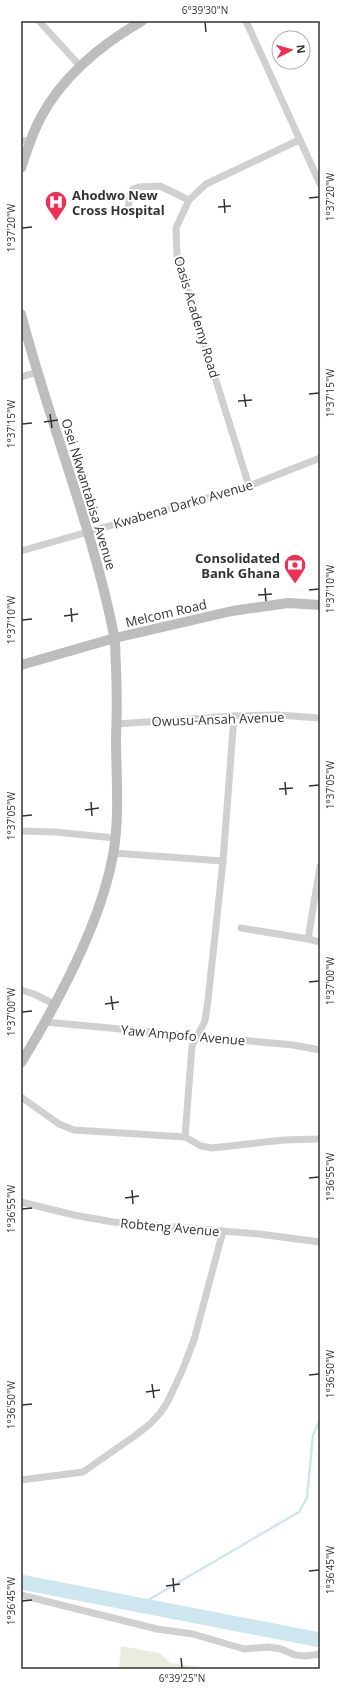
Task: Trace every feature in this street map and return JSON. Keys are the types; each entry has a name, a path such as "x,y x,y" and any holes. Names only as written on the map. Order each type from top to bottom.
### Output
{"main road":[{"path":"21,168 25,141 61,87 80,66 142,21"},
{"name":"Osei Nkwantabisa Avenue","path":"21,314 88,532 115,638 116,724 115,838 110,872 95,915 54,1004 21,1063"},
{"name":"Melcom Road","path":"21,666 115,638 232,611 288,603 320,604"}],"street":[{"path":"39,21 80,66"},
{"path":"246,21 320,184"},
{"name":"Oasis Academy Road","path":"249,486 177,256 176,228 189,200 206,184 299,140"},
{"path":"127,213 131,192 136,188 160,186 189,200"},
{"path":"21,377 38,372"},
{"name":"Kwabena Darko Avenue","path":"21,550 249,486 320,458"},
{"name":"Owusu-Ansah Avenue","path":"116,724 234,716 276,715 320,718"},
{"path":"185,1137 192,1046 195,1036 205,1021 208,1000 222,861 234,716"},
{"path":"21,831 54,832 115,838"},
{"path":"113,853 222,861"},
{"path":"308,939 320,866"},
{"path":"241,928 320,942"},
{"path":"21,990 34,994 54,1004"},
{"name":"Yaw Ampofo Avenue","path":"45,1022 292,1045 320,1050"},
{"path":"21,1097 59,1124 74,1130 185,1137 201,1146 212,1148 284,1140 320,1139"},
{"name":"Robteng Avenue","path":"21,1202 113,1222 223,1231 320,1242"},
{"path":"21,1480 83,1472 136,1435 150,1424 161,1412 168,1401 182,1371 194,1340 223,1231"},
{"path":"21,1595 157,1629 193,1634 244,1649 268,1647 281,1649 295,1655 306,1656 320,1654"}],"shaded area":[{"path":"121,1646 159,1653 171,1663 216,1669 119,1669"}],"waterway":[{"path":"138,1606 299,1512 307,1498 313,1435 320,1420"},
{"path":"21,1582 320,1640"}],"place":[{"name":"Ahodwo New Cross Hospital","path":"56,222"},
{"name":"Consolidated Bank Ghana","path":"295,584"}]}
